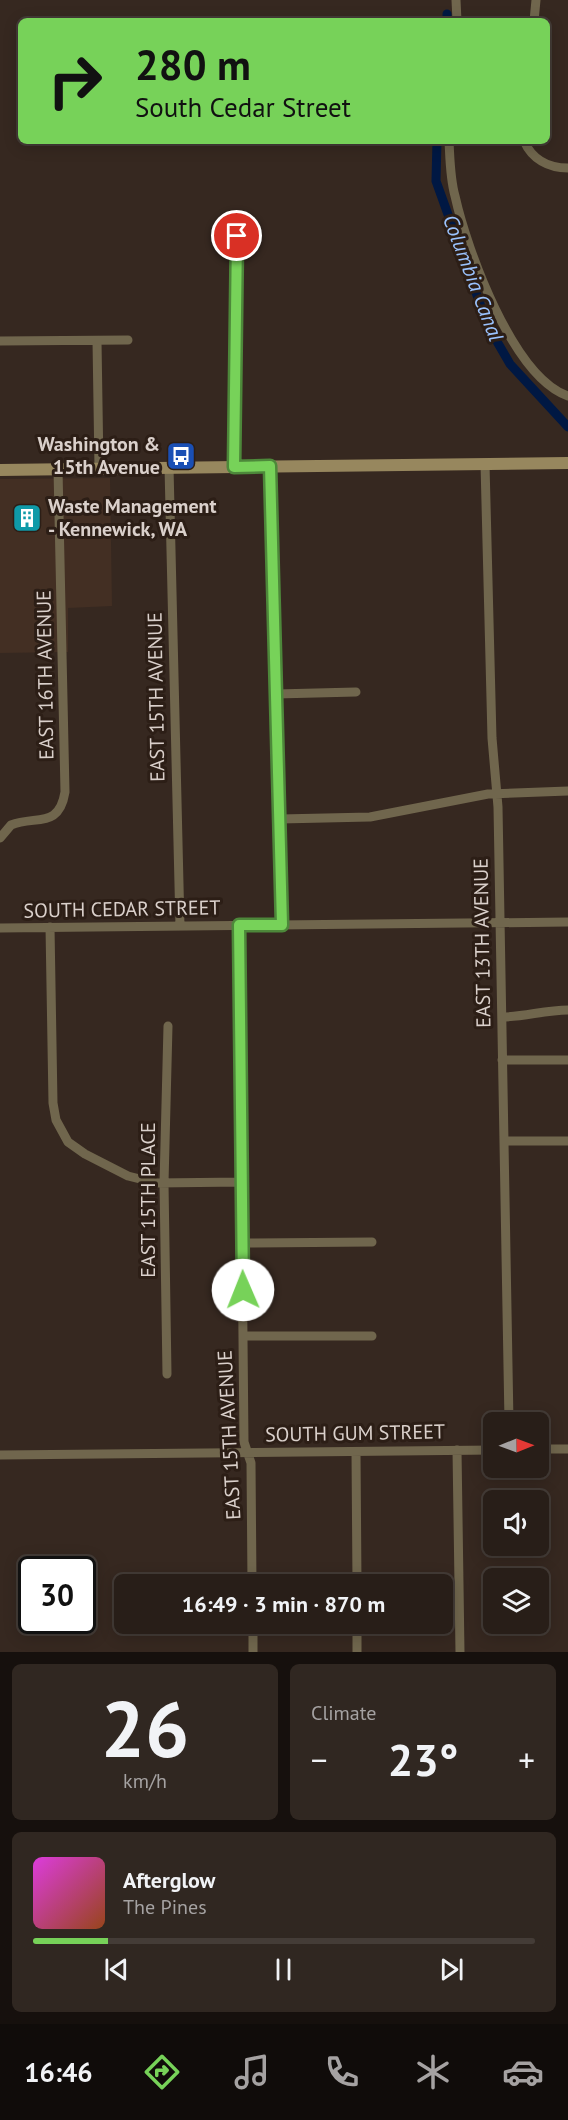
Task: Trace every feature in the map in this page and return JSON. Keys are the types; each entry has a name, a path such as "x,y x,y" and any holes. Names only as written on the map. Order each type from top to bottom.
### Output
{"main road":[{"path":"0,470 568,463"}],"street":[{"path":"456,0 458,18"},
{"path":"534,18 536,0"},
{"path":"449,144 452,183 459,213 501,323 534,372 552,389 568,396"},
{"path":"526,144 532,155 547,165 568,168"},
{"path":"234,467 237,236"},
{"path":"0,341 128,340"},
{"path":"98,341 99,468"},
{"name":"EAST 13TH AVENUE","path":"485,464 492,738 500,922 509,1412"},
{"path":"270,466 282,925"},
{"name":"EAST 15TH AVENUE","path":"169,467 180,926"},
{"name":"EAST 16TH AVENUE","path":"3,833 18,822 49,818 62,805 65,792 58,469"},
{"path":"276,694 356,692"},
{"path":"280,819 370,817 496,793 568,791"},
{"name":"SOUTH CEDAR STREET","path":"0,928 568,922"},
{"name":"EAST 15TH AVENUE","path":"239,925 244,1442 251,1462 252,1574"},
{"path":"50,927 56,1120 68,1142 108,1167 135,1179 164,1183 242,1182"},
{"path":"502,1017 522,1016 544,1010 568,1010"},
{"name":"EAST 15TH PLACE","path":"167,1374 164,1183 168,1026"},
{"path":"502,1060 568,1060"},
{"path":"504,1142 568,1141"},
{"path":"242,1243 372,1242"},
{"path":"243,1336 372,1336"},
{"name":"SOUTH GUM STREET","path":"0,1455 483,1449"},
{"path":"549,1449 568,1449"},
{"path":"457,1450 460,1652"},
{"path":"356,1452 357,1574"},
{"path":"253,1634 253,1652"},
{"path":"357,1634 357,1652"}],"shaded area":[{"path":"110,478 112,606 68,608 68,652 0,653 0,479"}],"waterway":[{"name":"Columbia Canal","path":"437,144 436,181 488,326 510,364 568,427"}],"place":[{"name":"Washington & 15th Avenue","path":"181,456"},
{"name":"Waste Management - Kennewick, WA","path":"27,518"}],"route":[{"path":"237,236 234,467 270,466 282,925 239,925 243,1290"}]}
